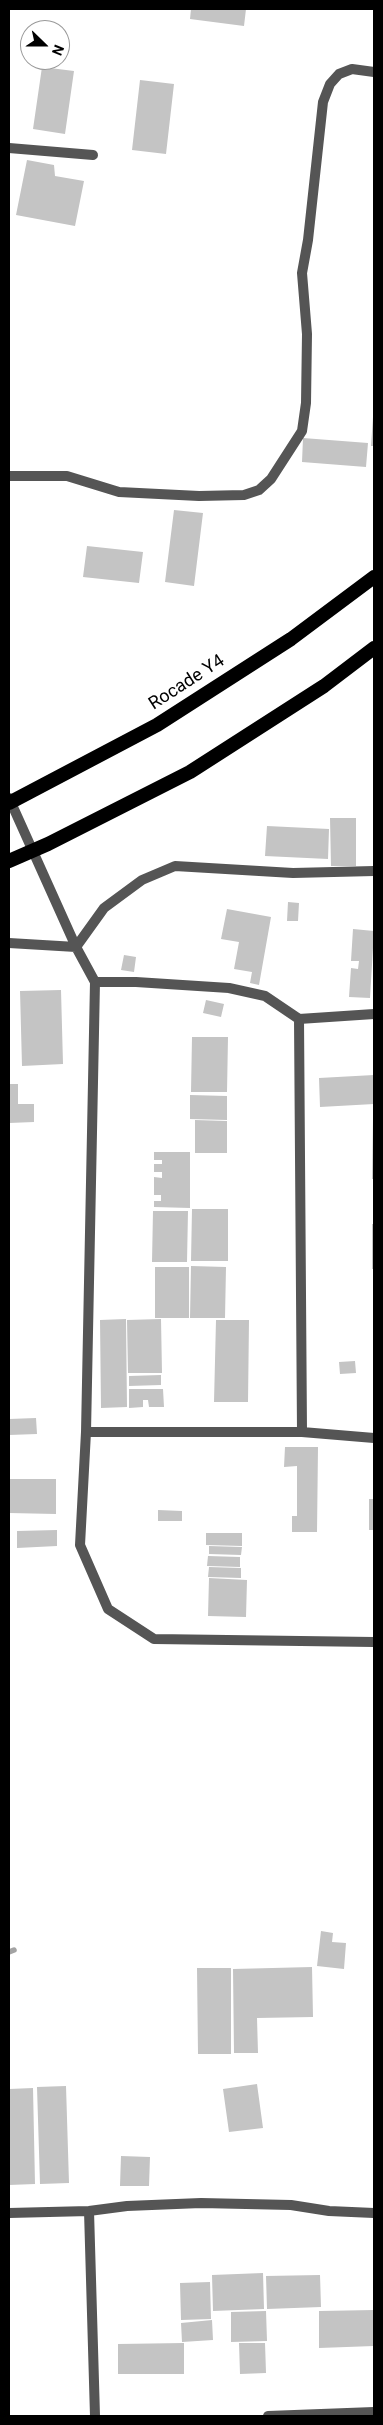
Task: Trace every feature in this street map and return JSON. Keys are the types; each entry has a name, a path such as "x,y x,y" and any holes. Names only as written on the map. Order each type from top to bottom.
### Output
{"highway":[{"name":"Rocade Y4","path":"9,803 157,725 291,639 374,576"},
{"path":"9,861 48,844 190,772 324,686 374,648"}],"street":[{"path":"9,476 67,476 119,492 199,496 244,495 260,490 271,480 302,432 306,403 306,334 302,273 308,240 323,102 330,84 339,74 352,69 374,72"},
{"path":"9,148 93,155"},
{"path":"9,798 76,947 95,982 86,1432 80,1544 108,1609 154,1639 374,1642"},
{"path":"76,947 104,908 142,880 175,866 293,873 374,871"},
{"path":"9,943 76,947"},
{"path":"95,982 136,982 229,988 265,996 299,1019 374,1014"},
{"path":"299,1019 302,1432"},
{"path":"86,1432 302,1432 374,1438"},
{"path":"9,2213 88,2212 127,2206 200,2203 291,2205 329,2211 374,2212"},
{"path":"88,2212 95,2416"},
{"path":"268,2416 374,2412"}],"building":[{"path":"191,9 246,9 244,26 190,19"},
{"path":"42,70 74,71 65,134 33,129"},
{"path":"140,80 174,84 166,154 132,150"},
{"path":"27,160 54,165 55,176 84,181 75,226 16,215"},
{"path":"373,417 374,446 371,446"},
{"path":"303,438 368,443 366,467 302,462"},
{"path":"174,510 203,513 194,586 165,582"},
{"path":"87,546 143,552 139,583 83,577"},
{"path":"330,818 356,818 356,866 331,866"},
{"path":"267,826 329,829 328,859 265,856"},
{"path":"288,902 299,903 298,921 287,921"},
{"path":"227,909 271,917 259,985 250,983 252,972 234,969 239,942 221,939"},
{"path":"353,929 374,931 370,998 349,997 351,968 358,969 359,961 351,961"},
{"path":"124,955 136,957 134,972 121,970"},
{"path":"61,990 63,1064 22,1066 20,991"},
{"path":"206,1000 224,1004 221,1017 203,1013"},
{"path":"192,1037 228,1037 227,1092 191,1092"},
{"path":"374,1075 374,1104 320,1107 319,1078"},
{"path":"9,1084 18,1084 18,1104 34,1104 34,1122 9,1123"},
{"path":"190,1095 227,1096 227,1120 190,1119"},
{"path":"373,1118 374,1179 372,1179"},
{"path":"195,1120 227,1121 227,1153 195,1153"},
{"path":"154,1152 190,1152 190,1208 154,1207 154,1201 161,1201 161,1195 154,1195 154,1177 162,1178 162,1172 154,1172 154,1164 162,1164 162,1160 154,1160"},
{"path":"192,1209 228,1209 228,1261 191,1261"},
{"path":"153,1211 188,1211 187,1262 152,1262"},
{"path":"372,1224 374,1224 374,1269 372,1269"},
{"path":"191,1266 226,1267 225,1318 190,1318"},
{"path":"155,1267 189,1267 189,1318 155,1318"},
{"path":"126,1319 127,1407 101,1408 100,1320"},
{"path":"161,1319 162,1373 128,1373 127,1320"},
{"path":"216,1320 249,1320 248,1402 214,1402"},
{"path":"355,1361 356,1373 340,1374 339,1362"},
{"path":"161,1375 161,1385 129,1386 129,1376"},
{"path":"129,1389 163,1389 164,1407 149,1407 148,1400 143,1400 143,1407 129,1408"},
{"path":"36,1418 37,1434 9,1435 9,1419"},
{"path":"285,1447 318,1447 317,1532 292,1532 292,1516 297,1516 297,1466 284,1467"},
{"path":"9,1479 56,1479 56,1514 9,1513"},
{"path":"369,1499 374,1499 374,1530 369,1530"},
{"path":"158,1510 182,1511 182,1521 158,1521"},
{"path":"57,1530 57,1546 17,1548 17,1531"},
{"path":"206,1533 242,1533 242,1546 206,1545"},
{"path":"209,1546 242,1547 241,1555 209,1554"},
{"path":"208,1556 240,1557 240,1567 207,1566"},
{"path":"209,1567 241,1568 241,1578 208,1577"},
{"path":"209,1578 247,1580 246,1617 208,1616"},
{"path":"321,1931 333,1933 332,1942 346,1943 344,1969 317,1966"},
{"path":"312,1967 313,2017 257,2018 258,2053 234,2053 233,1969"},
{"path":"197,1968 231,1968 231,2054 198,2054"},
{"path":"257,2084 263,2128 229,2132 223,2089"},
{"path":"66,2086 69,2183 40,2184 37,2087"},
{"path":"33,2088 35,2184 9,2185 9,2089"},
{"path":"121,2156 150,2157 149,2186 120,2186"},
{"path":"263,2273 264,2309 213,2311 212,2275"},
{"path":"320,2275 321,2307 267,2309 266,2276"},
{"path":"210,2282 211,2319 181,2320 180,2283"},
{"path":"374,2310 374,2346 319,2348 319,2311"},
{"path":"266,2311 267,2341 231,2342 231,2312"},
{"path":"212,2320 213,2340 182,2342 181,2323"},
{"path":"184,2343 184,2374 118,2374 118,2344"},
{"path":"239,2343 265,2343 266,2373 240,2374"}],"waterway":[{"path":"9,1952 14,1950"}]}
